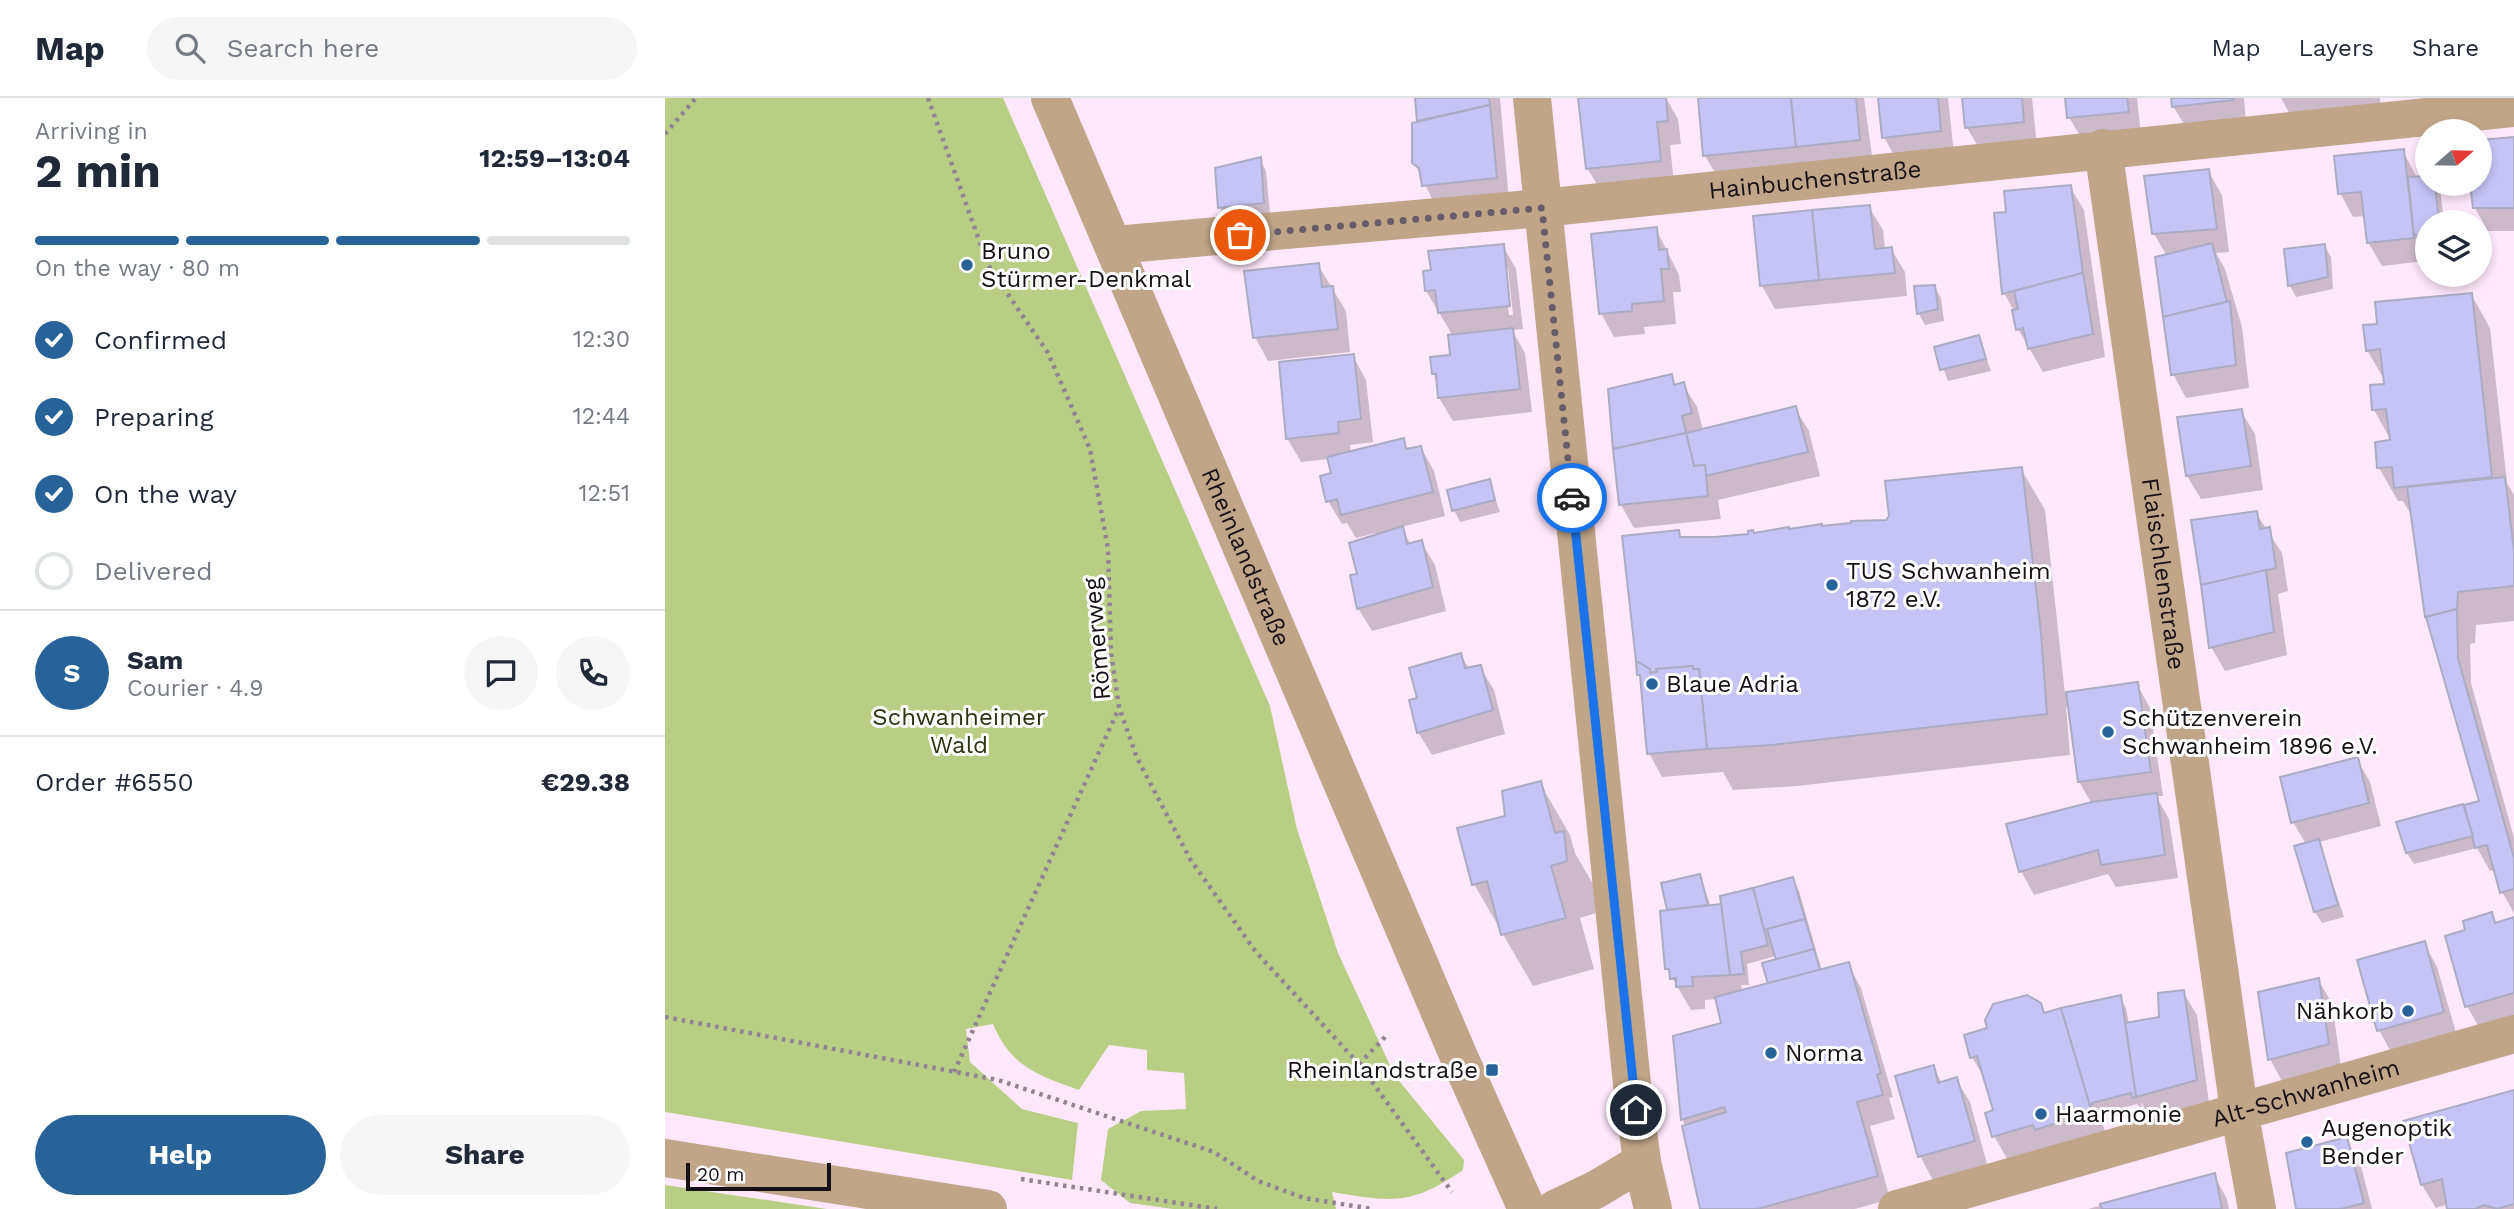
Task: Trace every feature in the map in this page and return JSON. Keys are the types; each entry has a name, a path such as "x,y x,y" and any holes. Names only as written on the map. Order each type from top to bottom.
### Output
{"street":[{"name":"Rheinlandstraße","path":"1050,98 1459,1057 1527,1209"},
{"path":"1532,98 1642,1162 1653,1209"},
{"name":"Hainbuchenstraße","path":"1114,245 1542,208 2103,148 2514,108"},
{"name":"Flaischlenstraße","path":"2103,148 2239,1111 2257,1209"},
{"name":"Alt-Schwanheim","path":"1897,1209 2514,1034"},
{"path":"665,1158 988,1209"},
{"path":"1555,1209 1595,1190 1642,1162"}],"path":[{"path":"665,134 696,98"},
{"name":"Römerweg","path":"928,98 988,265 1048,353 1090,449 1108,549 1111,653 1119,707 1137,758 1190,859 1256,952 1359,1064 1452,1192"},
{"path":"954,1072 1119,707"},
{"path":"665,1017 998,1080 1214,1152 1258,1181 1304,1198 1373,1209"},
{"path":"1359,1064 1387,1035"}],"green space":[{"name":"Schwanheimer Wald","path":"665,98 1003,98 1270,706 1297,829 1338,953 1395,1076 1464,1160 1463,1170 1429,1190 1401,1198 1371,1198 1332,1192 1336,1209 1173,1209 1130,1203 1101,1180 1108,1129 1141,1111 1186,1109 1184,1073 1147,1070 1147,1050 1109,1045 1079,1090 1027,1068 1008,1050 993,1024 966,1029 970,1062 1022,1109 1078,1123 1072,1180 665,1112"},
{"path":"665,1185 827,1209 665,1209"}],"building":[{"path":"1415,98 1489,98 1490,105 1417,121"},
{"path":"1578,98 1666,98 1668,121 1657,122 1661,161 1586,169"},
{"path":"1698,98 1791,98 1796,147 1703,156"},
{"path":"1791,98 1856,98 1860,140 1796,147"},
{"path":"1878,98 1938,98 1941,131 1882,138"},
{"path":"1962,98 2022,98 2024,122 1965,128"},
{"path":"2065,98 2127,98 2129,112 2067,118"},
{"path":"2171,98 2234,98 2234,100 2172,107"},
{"path":"1490,105 1497,178 1422,186 1419,168 1412,163 1412,123"},
{"path":"2514,137 2514,208 2473,208 2472,196 2492,196 2492,139"},
{"path":"2404,149 2414,238 2367,243 2361,192 2338,194 2334,156"},
{"path":"1261,157 1264,203 1218,208 1215,168"},
{"path":"2209,169 2217,229 2152,234 2144,176"},
{"path":"2408,177 2415,177 2415,196 2436,196 2438,210 2415,210 2414,235"},
{"path":"2071,185 2083,273 2002,294 1994,213 2006,212 2004,191"},
{"path":"1870,205 1875,249 1892,247 1895,273 1819,280 1812,210"},
{"path":"1812,210 1819,280 1760,286 1753,216"},
{"path":"1657,227 1659,250 1667,249 1669,269 1661,269 1664,301 1632,304 1632,311 1599,314 1591,234"},
{"path":"2212,243 2227,302 2163,317 2155,257"},
{"path":"1504,244 1510,306 1438,313 1435,290 1425,291 1423,271 1431,270 1428,251"},
{"path":"2325,244 2328,277 2288,286 2284,249"},
{"path":"1319,263 1322,287 1333,286 1338,329 1253,338 1244,271"},
{"path":"2083,273 2093,334 2028,349 2023,328 2016,330 2012,310 2018,309 2014,291"},
{"path":"1935,285 1938,309 1917,314 1914,286"},
{"path":"2472,293 2492,477 2394,488 2392,467 2377,468 2375,442 2390,440 2386,409 2372,410 2370,385 2384,384 2380,349 2366,351 2363,325 2377,324 2375,302"},
{"path":"2230,301 2236,365 2171,375 2163,317"},
{"path":"1513,328 1520,389 1438,398 1436,374 1432,374 1430,357 1450,355 1448,335"},
{"path":"1979,335 1986,359 1940,370 1934,347"},
{"path":"1354,354 1361,419 1338,422 1339,433 1286,439 1279,362"},
{"path":"1672,374 1674,385 1684,382 1692,413 1682,416 1686,433 1613,449 1608,389"},
{"path":"1796,406 1808,452 1705,476 1705,465 1694,466 1686,433"},
{"path":"2242,409 2251,466 2186,476 2177,417"},
{"path":"1686,433 1694,466 1705,465 1708,496 1619,505 1613,449"},
{"path":"1404,438 1406,449 1421,446 1433,492 1341,515 1337,499 1326,502 1320,476 1331,473 1327,457"},
{"name":"TUS Schwanheim 1872 e.V.","path":"2022,467 2041,633 2047,714 1772,745 1707,749 1699,669 1693,669 1693,666 1656,669 1657,672 1650,673 1650,669 1636,661 1622,536 1679,530 1680,537 1715,537 1748,534 1748,531 1753,530 1754,533 1789,527 1886,520 1889,516 1885,481"},
{"path":"2505,477 2514,551 2514,586 2458,592 2457,609 2425,617 2407,487"},
{"path":"1490,479 1495,500 1452,511 1447,490"},
{"path":"2257,511 2260,529 2270,527 2276,568 2201,585 2191,520"},
{"path":"1403,526 1407,544 1422,540 1433,587 1357,609 1350,575 1357,574 1349,543"},
{"path":"2266,570 2274,632 2209,648 2201,585"},
{"path":"2457,609 2458,658 2514,858 2514,889 2500,893 2487,845 2475,848 2464,805 2479,801 2426,617"},
{"path":"1461,653 1465,668 1481,665 1493,710 1417,733 1409,700 1417,698 1409,668"},
{"path":"1636,661 1650,669 1650,673 1657,672 1656,669 1693,666 1693,669 1699,669 1707,749 1647,754 1640,675 1637,675"},
{"name":"Schützenverein Schwanheim 1896 e.V.","path":"2138,682 2151,772 2078,782 2066,692"},
{"path":"2358,757 2369,803 2291,823 2280,777"},
{"path":"1541,781 1555,833 1564,831 1567,861 1551,866 1566,918 1501,935 1487,881 1472,885 1457,828 1505,816 1502,791"},
{"path":"2157,793 2165,855 2101,865 2098,850 2019,872 2006,824 2092,802"},
{"path":"2463,804 2473,836 2406,853 2396,822"},
{"path":"2319,839 2338,905 2314,912 2294,846"},
{"path":"1700,874 1708,905 1667,910 1661,883"},
{"path":"1793,877 1805,919 1764,930 1753,888"},
{"path":"1753,888 1768,945 1741,952 1744,974 1730,975 1720,896"},
{"path":"1721,904 1730,975 1692,977 1693,986 1676,987 1676,978 1670,979 1669,969 1665,969 1660,911"},
{"path":"2492,912 2495,923 2514,917 2514,993 2465,1007 2445,936 2465,930 2463,921"},
{"path":"1805,919 1814,949 1776,960 1767,929"},
{"path":"2425,941 2444,1012 2377,1031 2357,960"},
{"path":"1814,949 1820,970 1768,984 1762,963"},
{"path":"1849,962 1881,1073 1877,1075 1883,1095 1857,1102 1878,1176 1757,1209 1700,1209 1682,1126 1726,1112 1724,1107 1681,1120 1673,1036 1721,1023 1715,997"},
{"path":"2319,978 2329,1044 2268,1060 2258,992"},
{"path":"2184,990 2197,1080 2136,1097 2125,1023 2159,1017 2158,993"},
{"path":"2027,995 2041,1003 2044,1013 2061,1008 2091,1109 2055,1119 2057,1123 2035,1130 2033,1125 1992,1137 1985,1113 1993,1110 1977,1056 1970,1058 1964,1035 1987,1028 1985,1020 1993,1004"},
{"path":"2121,995 2136,1097 2132,1098 2131,1093 2092,1103 2091,1109 2061,1008"},
{"path":"1934,1065 1938,1083 1957,1077 1975,1141 1918,1157 1895,1076"},
{"path":"2514,1090 2514,1204 2497,1209 2484,1205 2475,1209 2447,1209 2442,1179 2421,1185 2403,1121"},
{"path":"2347,1137 2364,1203 2341,1209 2296,1209 2286,1153"},
{"path":"2215,1173 2222,1209 2102,1209 2100,1204"}],"way so far":[{"path":"1240,235 1542,208 1572,498"}],"place":[{"name":"Bruno Stürmer-Denkmal","path":"967,265"},
{"name":"TUS Schwanheim 1872 e.V.","path":"1832,585"},
{"name":"Blaue Adria","path":"1652,684"},
{"name":"Schützenverein Schwanheim 1896 e.V.","path":"2108,732"},
{"name":"Nähkorb","path":"2408,1011"},
{"name":"Norma","path":"1771,1053"},
{"name":"Rheinlandstraße","path":"1492,1070"},
{"name":"Haarmonie","path":"2041,1114"},
{"name":"Augenoptik Bender","path":"2307,1142"}],"route":[{"path":"1572,498 1636,1110"}]}
